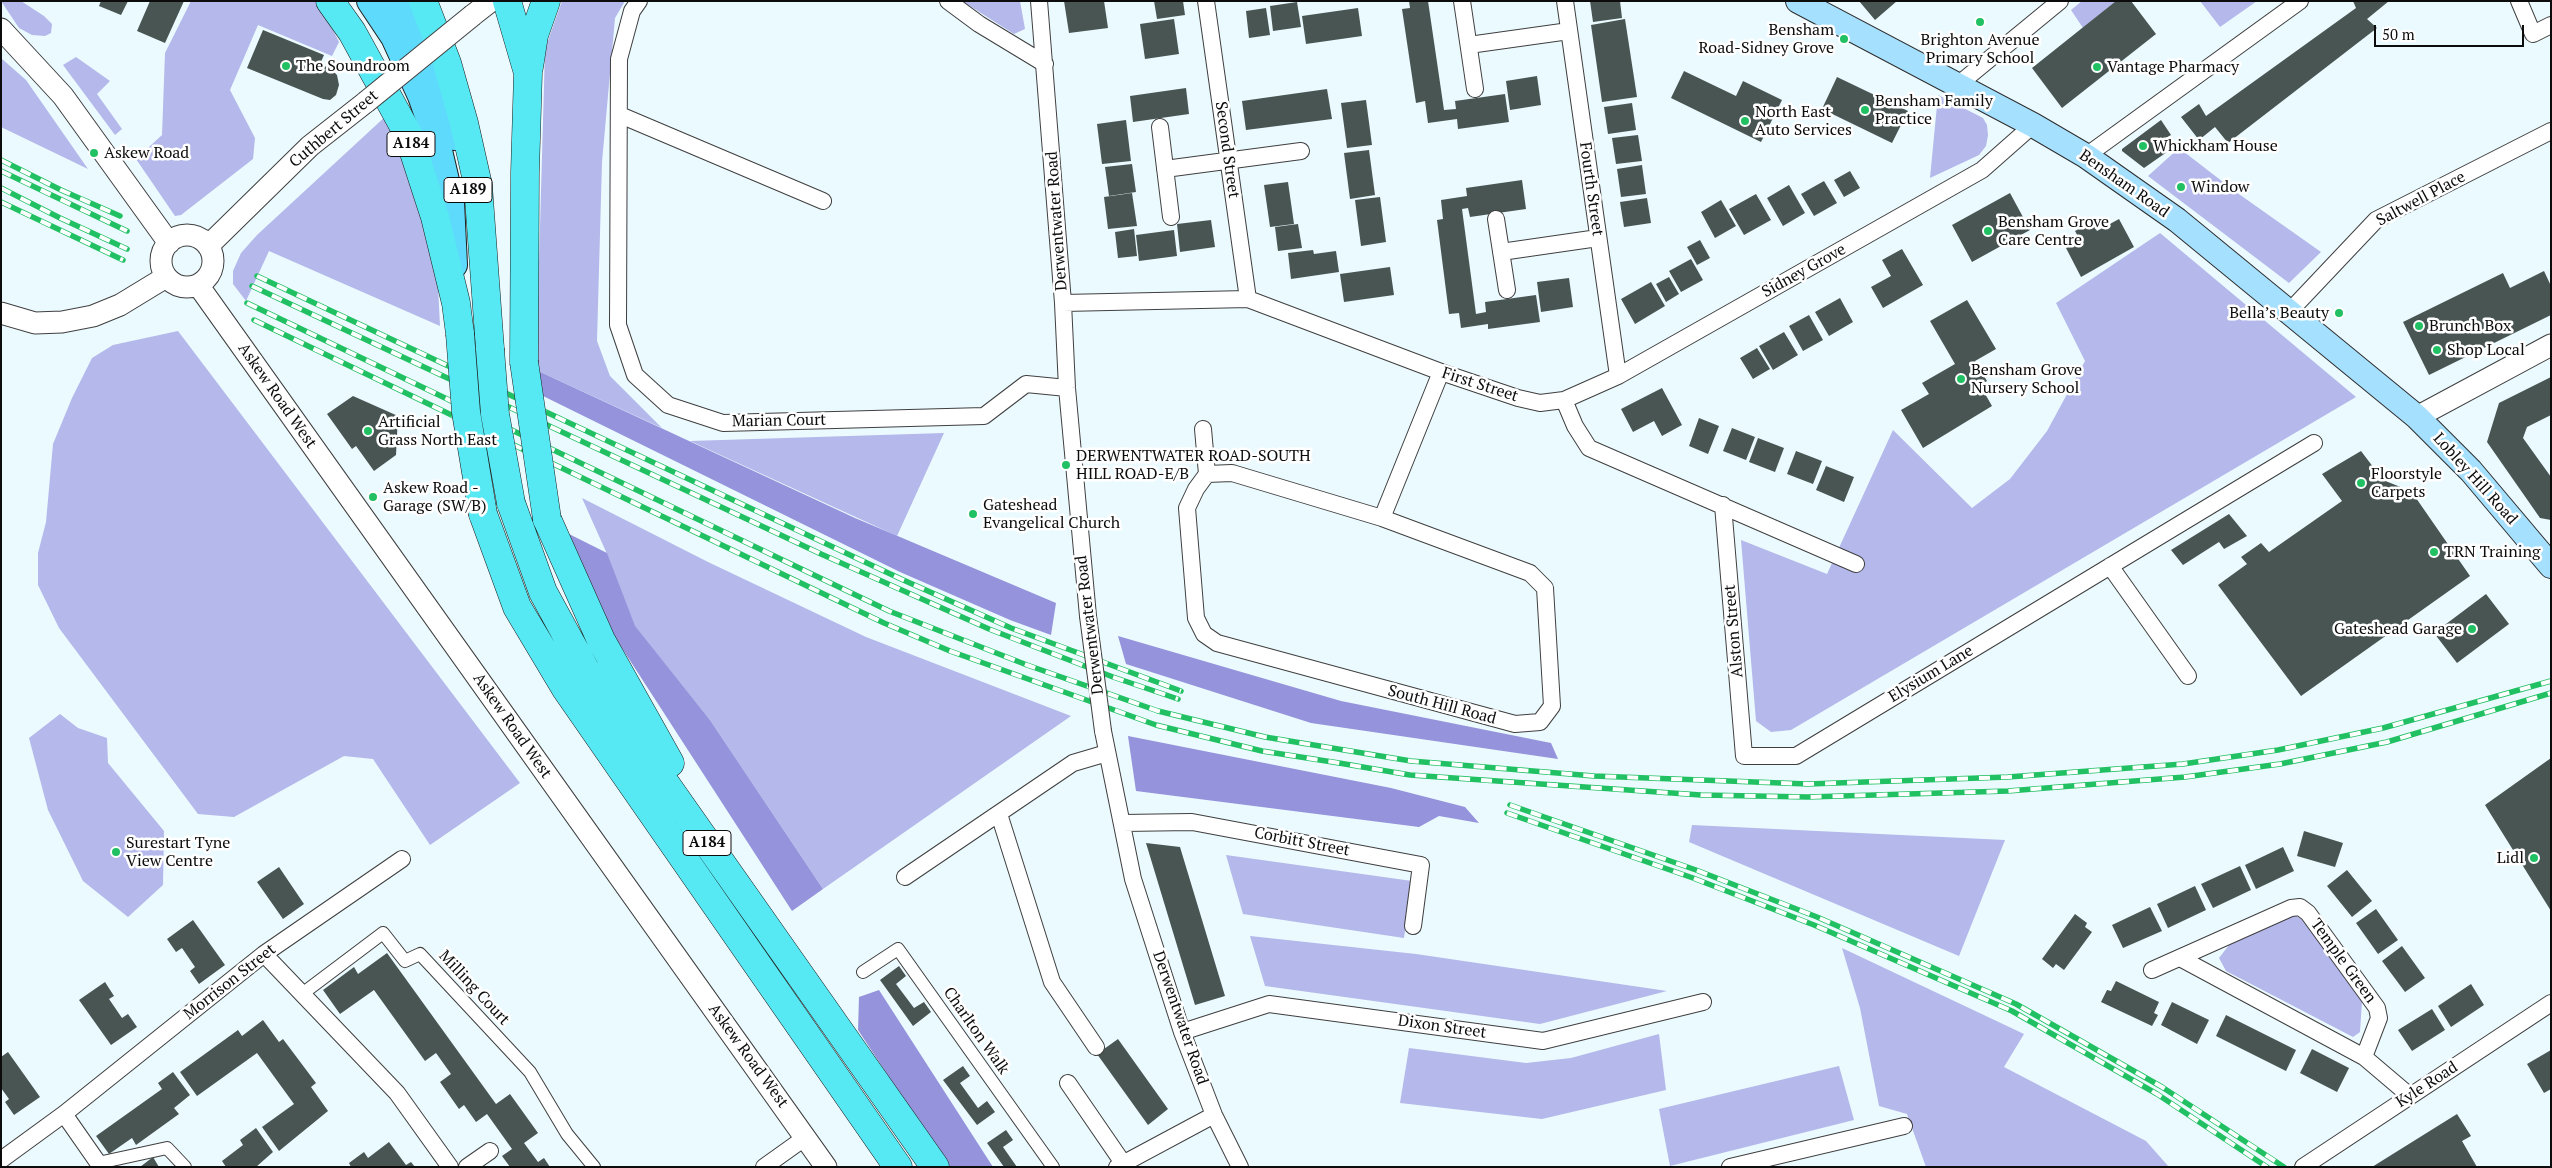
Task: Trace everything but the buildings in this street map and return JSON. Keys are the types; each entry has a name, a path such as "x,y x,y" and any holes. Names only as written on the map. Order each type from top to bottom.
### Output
{"highway":[{"name":"A184","path":"330,1 352,32 408,134 435,217 456,303 466,412 483,514 517,606 566,689 898,1167"},
{"name":"A184","path":"422,1 447,63 464,123 478,184 485,299 496,414 511,503 544,592 585,669 935,1167"},
{"path":"507,1 528,73"},
{"path":"546,1 534,35 528,73 525,172 524,362 547,519 602,640 740,890"}],"main road":[{"name":"A189","path":"370,1 394,37 421,96 436,138 451,202 456,303"},
{"name":"A189","path":"394,1 437,84 448,115 469,194 485,299"},
{"name":"Bensham Road","path":"1798,1 1960,84 2086,156 2177,220 2417,416"},
{"name":"Lobley Hill Road","path":"2417,416 2471,471 2547,557"}],"street":[{"name":"Cuthbert Street","path":"208,246 310,146 490,1"},
{"name":"Marian Court","path":"639,1 632,11 619,59 618,325 635,375 668,405 723,423 984,416 1026,384 1067,388"},
{"path":"948,1 979,24 1045,64"},
{"name":"Derwentwater Road","path":"1039,1 1063,303 1067,388 1088,616 1106,753 1133,880 1182,1032 1214,1115 1240,1167"},
{"name":"Second Street","path":"1206,1 1248,299"},
{"path":"1462,1 1475,89"},
{"name":"Fourth Street","path":"1564,1 1618,376"},
{"path":"1960,84 2060,1"},
{"path":"2086,156 2300,1"},
{"path":"2519,1 2533,34 2551,24"},
{"path":"1,29 63,96 169,243"},
{"path":"1468,45 1569,31"},
{"path":"620,115 823,201"},
{"name":"Sidney Grove","path":"1564,400 1618,376 1982,170 2033,125"},
{"path":"1160,127 1171,217"},
{"name":"Saltwell Place","path":"2289,312 2376,220 2551,131"},
{"path":"1165,169 1301,151"},
{"path":"1496,219 1507,290"},
{"path":"188,235 203,241 208,246 212,255 211,271 207,279 198,285 180,286 166,277 161,262 163,253 169,243 177,237 188,235"},
{"path":"1501,252 1598,238"},
{"path":"1,313 35,323 62,322 94,316 120,304 166,277"},
{"name":"Askew Road West","path":"198,285 826,1167"},
{"name":"First Street","path":"1063,303 1248,299 1441,372 1518,398 1540,403 1564,400"},
{"path":"2417,416 2551,345"},
{"path":"1382,518 1441,372"},
{"path":"1564,400 1575,426 1589,448 1856,564"},
{"path":"1203,429 1207,474"},
{"name":"Elysium Lane","path":"1744,756 1796,756 2314,443"},
{"name":"South Hill Road","path":"1232,473 1382,518 1530,573 1545,588 1552,706 1540,722 1515,724 1217,643 1204,634 1196,618 1187,508 1196,489 1207,474 1232,473"},
{"name":"Alston Street","path":"1723,505 1744,756"},
{"path":"2110,566 2188,676"},
{"path":"905,877 1073,763 1106,753"},
{"path":"999,814 1052,982 1096,1047"},
{"name":"Corbitt Street","path":"1122,823 1198,822 1421,865 1413,926"},
{"name":"Morrison Street","path":"1,1160 64,1114 264,954 402,859"},
{"name":"Temple Green","path":"2152,970 2291,908 2300,907 2308,913 2377,1008 2379,1018 2364,1057"},
{"name":"Milling Court","path":"302,994 383,933 405,961 420,954 530,1072 567,1134 594,1167"},
{"name":"Charlton Walk","path":"863,972 898,949 1053,1167"},
{"path":"264,954 397,1093 450,1167"},
{"path":"2180,958 2364,1057 2410,1096"},
{"name":"Dixon Street","path":"1182,1032 1269,1004 1543,1041 1703,1002"},
{"name":"Kyle Road","path":"2303,1167 2551,1003"},
{"path":"1068,1082 1120,1165 1214,1115"},
{"path":"64,1114 100,1165 167,1148 185,1167"},
{"path":"1730,1167 1904,1126"},
{"path":"764,1167 806,1138"},
{"path":"467,1167 490,1151"}],"shaded area":[{"path":"1,1 21,1 44,16 52,24 51,33 45,36 32,35 19,28"},
{"path":"191,1 315,1 322,8 339,42 332,56 258,25 230,90 255,138 253,159 181,215 175,216 136,159 162,135 165,53"},
{"path":"562,1 625,1 615,18 602,162 597,341 610,376 662,428 536,370 545,49"},
{"path":"962,1 1020,1 1025,29 1014,34"},
{"path":"2082,1 2116,1 2083,28 2071,10"},
{"path":"2200,1 2257,1 2220,27"},
{"path":"76,57 110,81 97,94 122,129 115,135 63,65"},
{"path":"1,58 26,80 88,169 1,127"},
{"path":"1938,95 1983,118 1987,125 1988,135 1986,146 1979,155 1930,178"},
{"path":"387,115 419,193 437,266 440,326 269,251 246,301 233,284 233,271 241,253 257,235"},
{"path":"2179,148 2236,192 2321,252 2289,283 2148,176"},
{"path":"2160,233 2356,397 1791,730 1771,732 1756,721 1741,540 1827,574 1893,430 1972,508 2010,479 2047,431 2085,361 2056,303"},
{"path":"178,331 520,783 430,845 373,759 344,756 234,817 198,814 59,628 38,585 38,553 46,522 53,444 72,398 92,358 113,345"},
{"path":"536,370 855,518 1056,603 1051,635 1010,620 900,572 539,394"},
{"path":"944,433 897,536 690,441"},
{"path":"582,498 708,562 866,637 1071,716 823,889 710,720 634,626 607,554"},
{"path":"569,534 607,553 635,626 710,720 823,889 792,911 607,625"},
{"path":"1118,636 1341,701 1551,743 1558,759 1311,723 1126,664"},
{"path":"60,714 78,728 107,738 108,763 164,831 163,885 128,917 83,881 48,810 29,738"},
{"path":"1128,736 1391,788 1465,807 1479,823 1439,816 1419,827 1136,791"},
{"path":"1692,825 2005,840 1959,956 1689,842"},
{"path":"1226,855 1412,881 1404,938 1243,914"},
{"path":"2295,915 2307,923 2362,1001 2360,1032 2353,1037 2226,971 2219,958 2229,945"},
{"path":"1250,936 1416,954 1667,991 1540,1024 1265,986"},
{"path":"1842,948 2024,1034 2004,1067 2146,1141 2169,1167 1926,1167 1907,1114 1879,1106 1860,1008"},
{"path":"879,990 993,1167 948,1167 858,1030 859,997"},
{"path":"1659,1034 1666,1090 1542,1119 1400,1103 1409,1048 1526,1063 1571,1058"},
{"path":"1839,1066 1854,1120 1670,1166 1659,1109"}],"railway":[{"path":"1,160 61,190 120,216"},
{"path":"1,171 127,231"},
{"path":"1,188 127,249"},
{"path":"1,202 123,260"},
{"path":"257,276 901,579 1011,628 1181,691"},
{"path":"252,286 821,554 989,629 1113,677 1178,699"},
{"path":"247,303 889,611 1027,665 1158,711 1265,737 1411,761 1594,776 1808,784 2008,777 2183,764 2278,750 2383,728 2551,681"},
{"path":"254,320 884,623 950,651 1156,725 1262,751 1410,775 1701,795 1808,797 2008,791 2185,777 2280,764 2387,742 2551,693"},
{"path":"1510,805 1696,870 1817,917 2016,1004 2162,1087 2284,1167"},
{"path":"1507,813 1693,878 1814,925 2012,1011 2157,1094 2267,1167"}],"place":[{"name":"Brighton Avenue Primary School","path":"1980,22"},
{"name":"Bensham Road-Sidney Grove","path":"1844,39"},
{"name":"The Soundroom","path":"286,66"},
{"name":"Vantage Pharmacy","path":"2097,67"},
{"name":"Bensham Family Practice","path":"1865,110"},
{"name":"North East Auto Services","path":"1745,121"},
{"name":"Whickham House","path":"2143,146"},
{"name":"Askew Road","path":"94,153"},
{"name":"Window","path":"2181,187"},
{"name":"Bensham Grove Care Centre","path":"1988,231"},
{"name":"Bella’s Beauty","path":"2339,313"},
{"name":"Brunch Box","path":"2419,326"},
{"name":"Shop Local","path":"2437,350"},
{"name":"Bensham Grove Nursery School","path":"1961,379"},
{"name":"Artificial Grass North East","path":"368,431"},
{"name":"DERWENTWATER ROAD-SOUTH HILL ROAD-E/B","path":"1066,465"},
{"name":"Floorstyle Carpets","path":"2361,483"},
{"name":"Askew Road - Garage (SW/B)","path":"373,497"},
{"name":"Gateshead Evangelical Church","path":"973,514"},
{"name":"TRN Training","path":"2434,552"},
{"name":"Gateshead Garage","path":"2472,629"},
{"name":"Surestart Tyne View Centre","path":"116,852"},
{"name":"Lidl","path":"2534,858"}]}
